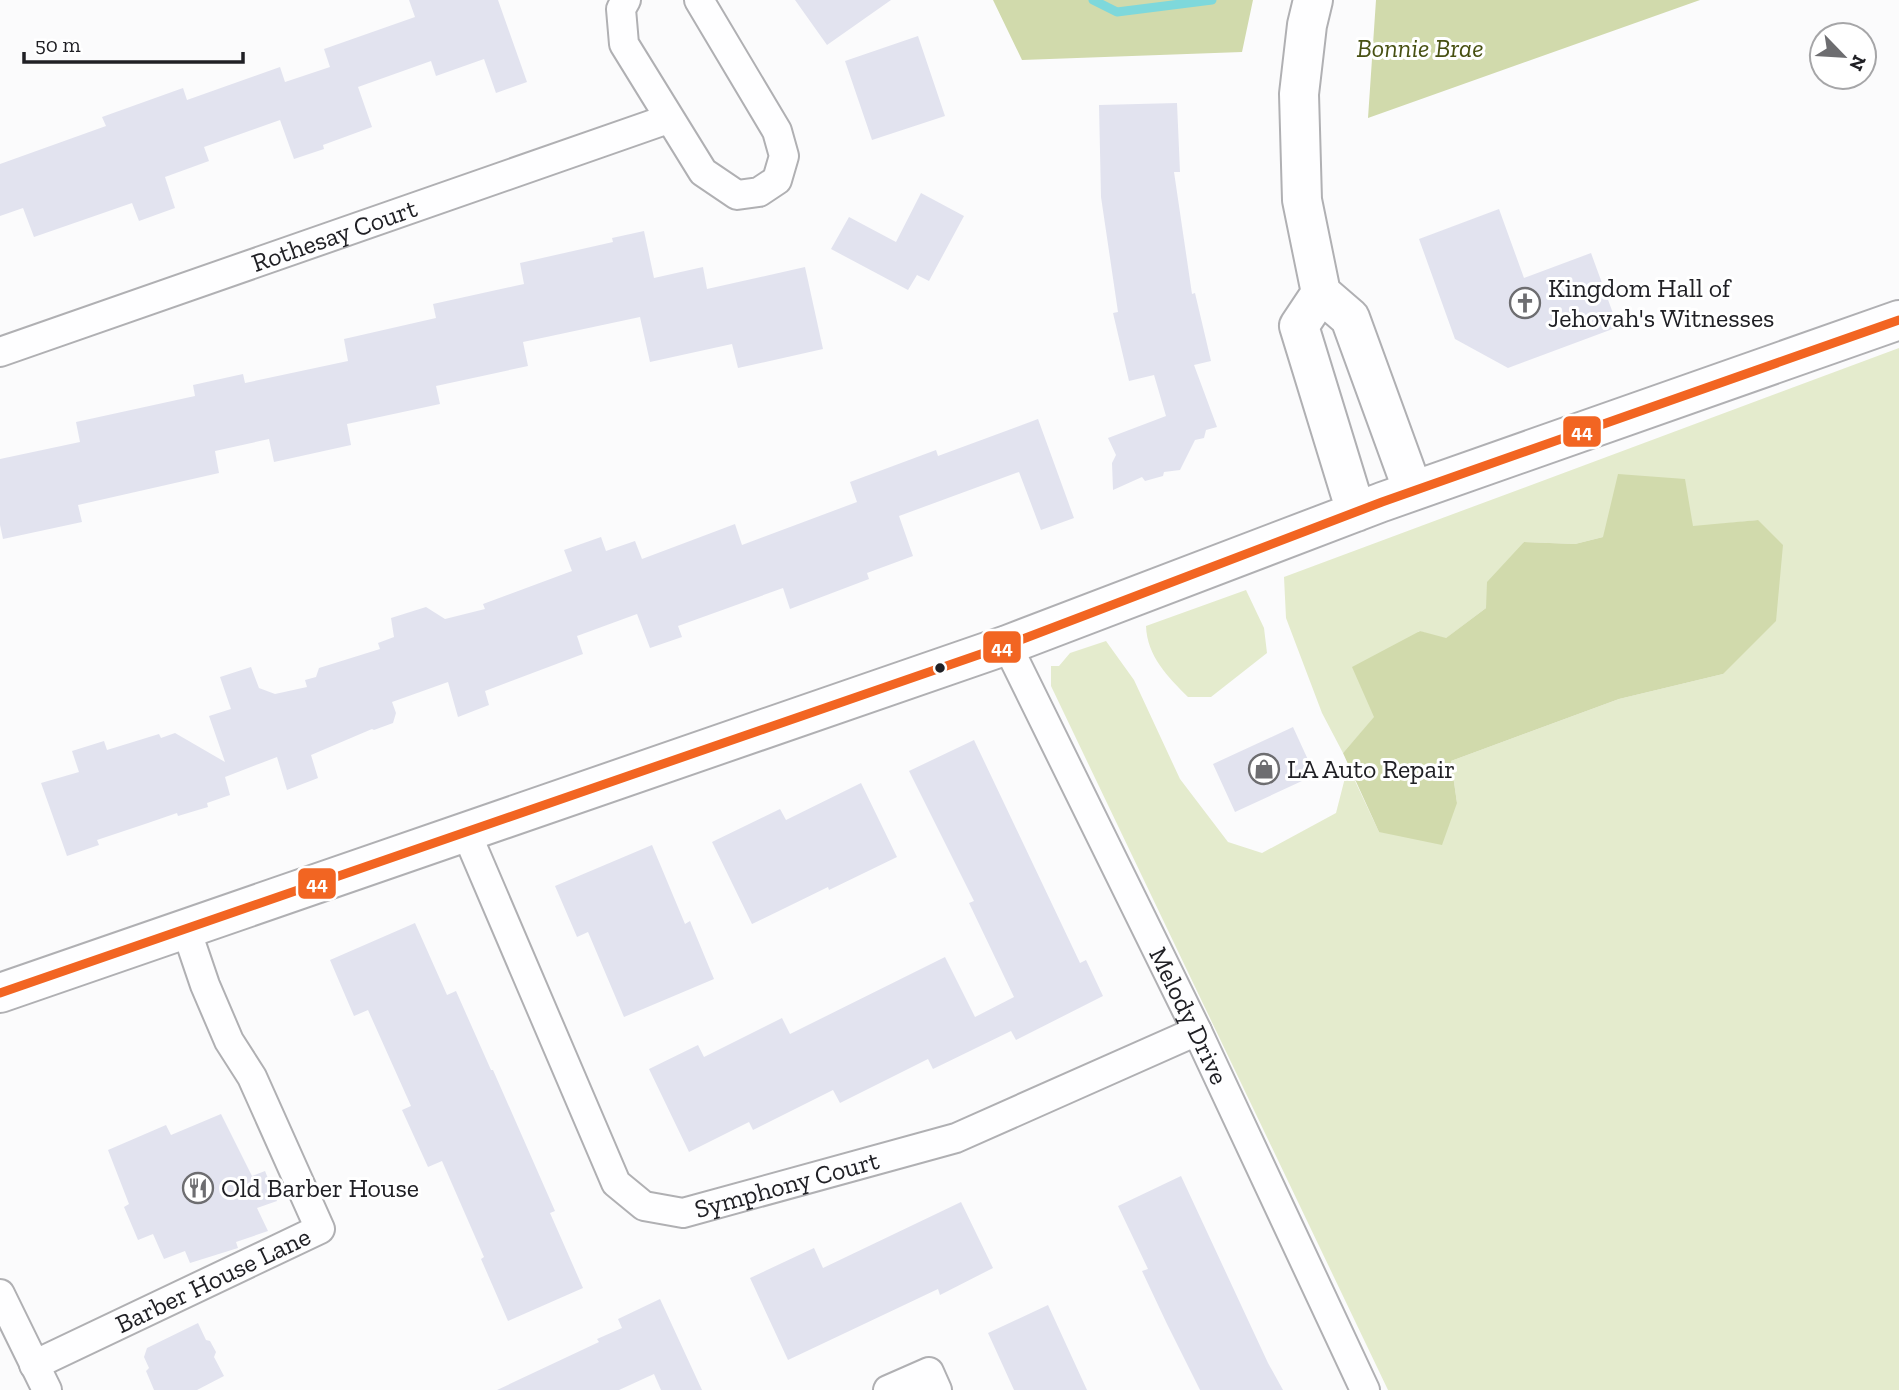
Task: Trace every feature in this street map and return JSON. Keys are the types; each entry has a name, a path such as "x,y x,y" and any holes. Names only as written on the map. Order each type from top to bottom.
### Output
{"main road":[{"path":"1313,0 1307,24 1299,107 1302,200 1321,293 1350,318 1413,491"},
{"path":"1321,293 1299,326 1356,512"},
{"path":"0,993 1007,645 1413,491 1899,320"}],"street":[{"path":"626,0 621,9 624,44 703,172 737,195 759,192 777,180 784,156 777,131 699,0"},
{"name":"Rothesay Court","path":"0,352 668,119"},
{"name":"Melody Drive","path":"1007,645 1197,1031 1365,1390"},
{"name":"Symphony Court","path":"467,832 616,1183 644,1206 684,1213 956,1138 1197,1031"},
{"name":"Barber House Lane","path":"34,1364 320,1229 252,1077 229,1041 205,985 186,929"},
{"path":"0,1294 47,1390"},
{"path":"888,1390 933,1381"}],"green space":[{"path":"993,0 1253,0 1242,52 1022,60"},
{"name":"Bonnie Brae","path":"1376,0 1700,0 1368,118"},
{"path":"1899,348 1899,1390 1388,1390 1051,686 1051,666 1059,666 1070,653 1106,641 1134,680 1180,779 1228,842 1262,853 1336,813 1348,766 1379,832 1457,803 1451,761 1619,699 1723,674 1758,520 1603,537 1575,544 1524,542 1486,608 1445,639 1419,631 1374,718 1343,753 1322,713 1286,618 1284,577"},
{"path":"1618,474 1685,479 1693,526 1758,520 1783,545 1776,621 1723,674 1619,699 1451,761 1457,803 1442,845 1379,832 1343,753 1374,717 1352,667 1420,631 1446,638 1486,608 1487,582 1524,542 1575,544 1603,537"},
{"path":"1246,590 1264,628 1267,653 1211,697 1188,697 1166,674 1154,656 1146,626"}],"building":[{"path":"409,0 498,0 527,82 496,93 484,59 436,76 431,61 358,87 372,127 323,145 324,149 294,159 280,120 204,147 209,161 165,177 175,208 139,221 132,203 34,237 23,208 0,216 0,164 106,126 102,117 183,88 187,100 280,67 285,82 330,67 324,49 415,17"},
{"path":"795,0 891,0 827,45"},
{"path":"918,36 945,116 872,140 845,61"},
{"path":"1177,103 1180,172 1174,172 1192,294 1195,293 1211,361 1194,365 1217,427 1206,430 1204,438 1195,440 1180,470 1164,472 1163,476 1145,481 1142,477 1113,490 1112,463 1116,455 1108,438 1166,416 1154,375 1129,381 1113,313 1118,312 1101,197 1099,105"},
{"path":"921,193 964,216 929,281 917,275 908,290 831,249 849,217 896,242"},
{"name":"Kingdom Hall of Jehovah's Witnesses","path":"1499,209 1524,278 1591,253 1618,327 1508,368 1455,339 1419,239"},
{"path":"644,231 654,278 703,267 707,289 805,267 823,349 738,368 732,344 650,362 640,317 523,342 528,366 436,386 440,404 347,424 351,445 274,462 269,439 215,451 219,473 78,505 82,522 3,539 0,525 0,459 80,442 76,422 195,396 193,385 243,374 245,383 348,361 344,339 436,318 433,304 524,284 520,263 613,242 612,238"},
{"path":"1038,419 1074,518 1041,530 1019,472 899,516 913,556 867,573 869,579 790,609 783,588 678,626 682,637 650,648 637,614 577,636 583,654 485,691 489,705 458,717 448,682 392,702 396,713 393,723 311,755 318,778 287,790 277,757 225,777 230,795 207,803 208,807 178,816 177,813 97,840 99,845 67,856 41,783 79,772 72,751 104,741 107,750 159,734 161,738 175,733 225,762 209,716 231,709 220,677 251,667 259,688 275,694 307,687 305,680 316,677 319,668 380,649 378,643 394,637 391,618 426,607 445,619 485,609 483,604 572,571 564,550 601,537 606,551 635,541 642,559 735,524 742,545 857,502 850,482 936,450 938,456"},
{"name":"LA Auto Repair","path":"1293,727 1315,775 1235,812 1213,764"},
{"path":"974,740 1080,963 1086,960 1103,996 1016,1040 1011,1031 933,1069 928,1059 840,1103 833,1090 753,1130 749,1122 689,1152 649,1069 698,1045 704,1057 782,1018 790,1034 945,957 975,1017 1014,997 969,903 974,901 909,771"},
{"path":"861,783 897,857 752,924 712,842 780,809 786,820"},
{"path":"652,845 685,924 690,921 714,979 624,1017 588,932 577,937 555,886"},
{"path":"415,923 447,995 456,991 493,1070 555,1211 550,1213 583,1288 508,1321 481,1259 484,1257 442,1161 428,1167 402,1110 411,1106 368,1010 354,1016 330,960"},
{"name":"Old Barber House","path":"221,1114 252,1176 265,1171 277,1201 257,1208 268,1231 236,1242 238,1248 190,1263 185,1251 164,1259 153,1234 138,1240 124,1207 129,1204 108,1150 166,1125 171,1135"},
{"path":"1181,1176 1283,1390 1200,1390 1167,1324 1142,1271 1148,1269 1118,1206"},
{"path":"961,1202 993,1268 940,1295 938,1289 788,1360 750,1278 814,1248 823,1268"},
{"path":"660,1299 702,1390 661,1390 654,1374 619,1390 497,1390 599,1342 597,1339 622,1328 618,1319"},
{"path":"1048,1305 1087,1390 1014,1390 988,1333"},
{"path":"198,1323 206,1340 210,1341 216,1352 214,1357 224,1376 197,1390 154,1390 146,1371 149,1368 144,1357 147,1348"}],"waterway":[{"path":"1093,0 1117,12 1212,0"}],"transit line":[{"name":"44","path":"0,993 1007,645 1382,502 1899,320"}],"place":[{"name":"Kingdom Hall of Jehovah's Witnesses","path":"1525,303"},
{"name":"LA Auto Repair","path":"1264,769"},
{"name":"Old Barber House","path":"198,1188"}]}
